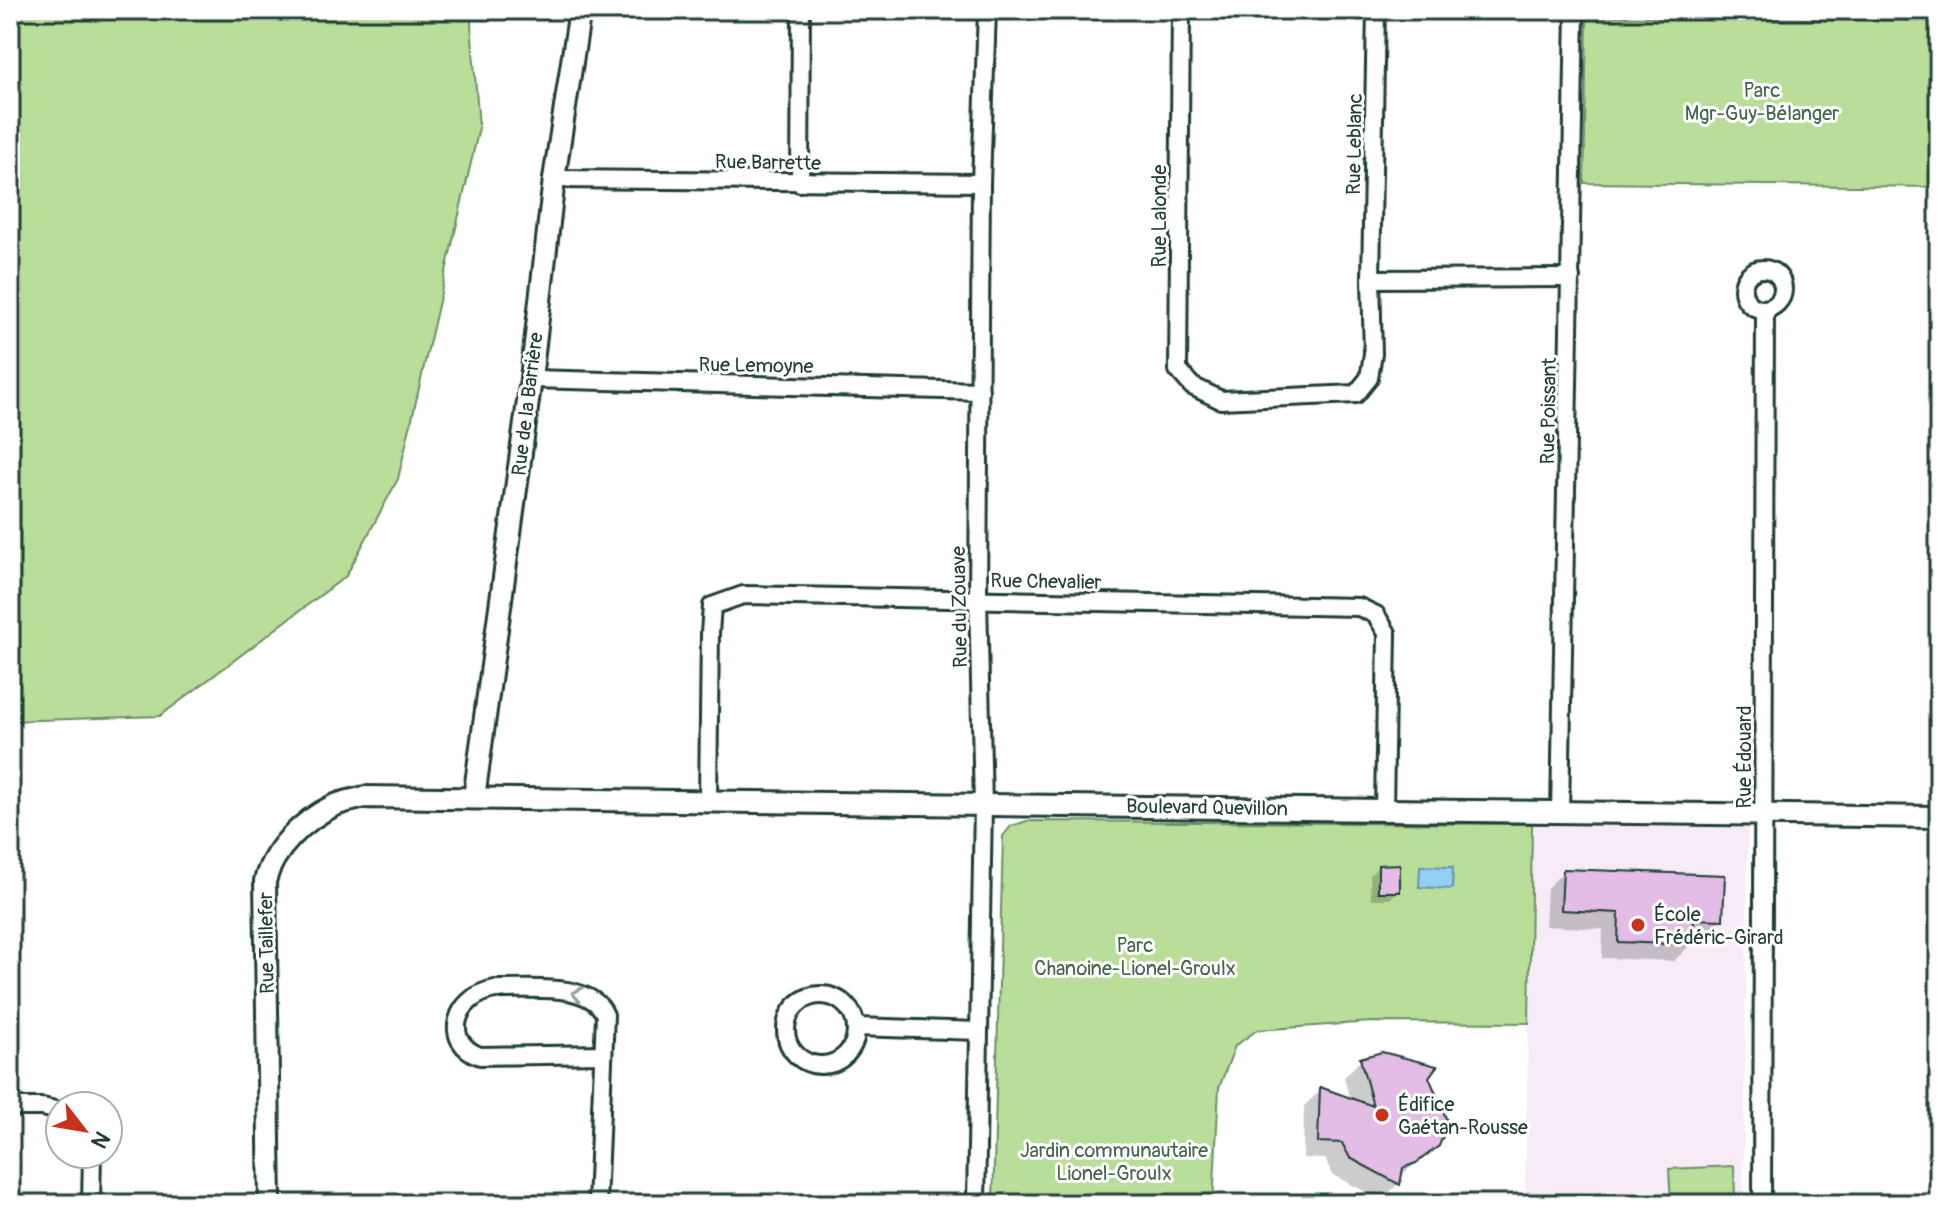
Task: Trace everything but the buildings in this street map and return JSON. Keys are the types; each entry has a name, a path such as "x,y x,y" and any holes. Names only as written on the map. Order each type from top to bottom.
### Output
{"street":[{"name":"Rue de la Barrière","path":"474,798 531,379 554,179 580,10"},
{"path":"800,183 801,10"},
{"name":"Rue du Zouave","path":"976,1204 983,805 978,599 981,183 987,10"},
{"name":"Rue Lalonde","path":"1181,10 1178,370 1192,386 1221,400"},
{"name":"Rue Leblanc","path":"1221,400 1356,394 1369,378 1373,354 1371,279 1376,10"},
{"name":"Rue Poissant","path":"1560,812 1575,10"},
{"name":"Rue Barrette","path":"554,179 981,183"},
{"path":"1371,279 1571,278"},
{"name":"Rue Édouard","path":"1762,1204 1765,310"},
{"name":"Rue Lemoyne","path":"531,379 980,391"},
{"name":"Rue Chevalier","path":"708,801 712,606 743,595 1359,607 1376,615 1387,633 1384,810"},
{"name":"Rue Taillefer","path":"270,1204 265,881 268,868 277,852 308,823 333,806 365,797 474,798"},
{"name":"Boulevard Quevillon","path":"474,798 1939,817"},
{"path":"597,1204 605,1015 602,1006 579,992 495,989 482,991 469,999 459,1017 458,1031 462,1041 469,1052 480,1056 603,1054"},
{"path":"824,995 846,1005 856,1027 851,1048 844,1057 823,1065 802,1060 788,1043 786,1032 787,1020 801,1001 824,995"},
{"path":"856,1027 979,1031"},
{"path":"10,1107 44,1107"},
{"path":"91,1204 92,1170"}],"shaded area":[{"name":"École Frédéric-Girard","path":"1532,824 1748,828 1743,1204 1525,1204"}],"green space":[{"path":"10,10 470,10 479,128 398,479 346,576 160,716 10,721"},
{"name":"Parc Mgr-Guy-Bélanger","path":"1587,16 1939,21 1938,187 1584,183"},
{"name":"Parc Chanoine-Lionel-Groulx","path":"1027,821 1532,824 1529,1023 1371,1022 1257,1030 1235,1046 1219,1088 1213,1204 993,1204 1003,836 1011,826"},
{"path":"1734,1166 1735,1199 1732,1204 1671,1204 1669,1169"}],"water":[{"path":"1420,866 1453,867 1452,889 1419,887"}],"place":[{"name":"École Frédéric-Girard","path":"1638,925"},
{"name":"Édifice Gaétan-Rousse","path":"1382,1115"}],"park label":[{"name":"Jardin communautaire Lionel-Groulx","path":"1114,1162"}]}
